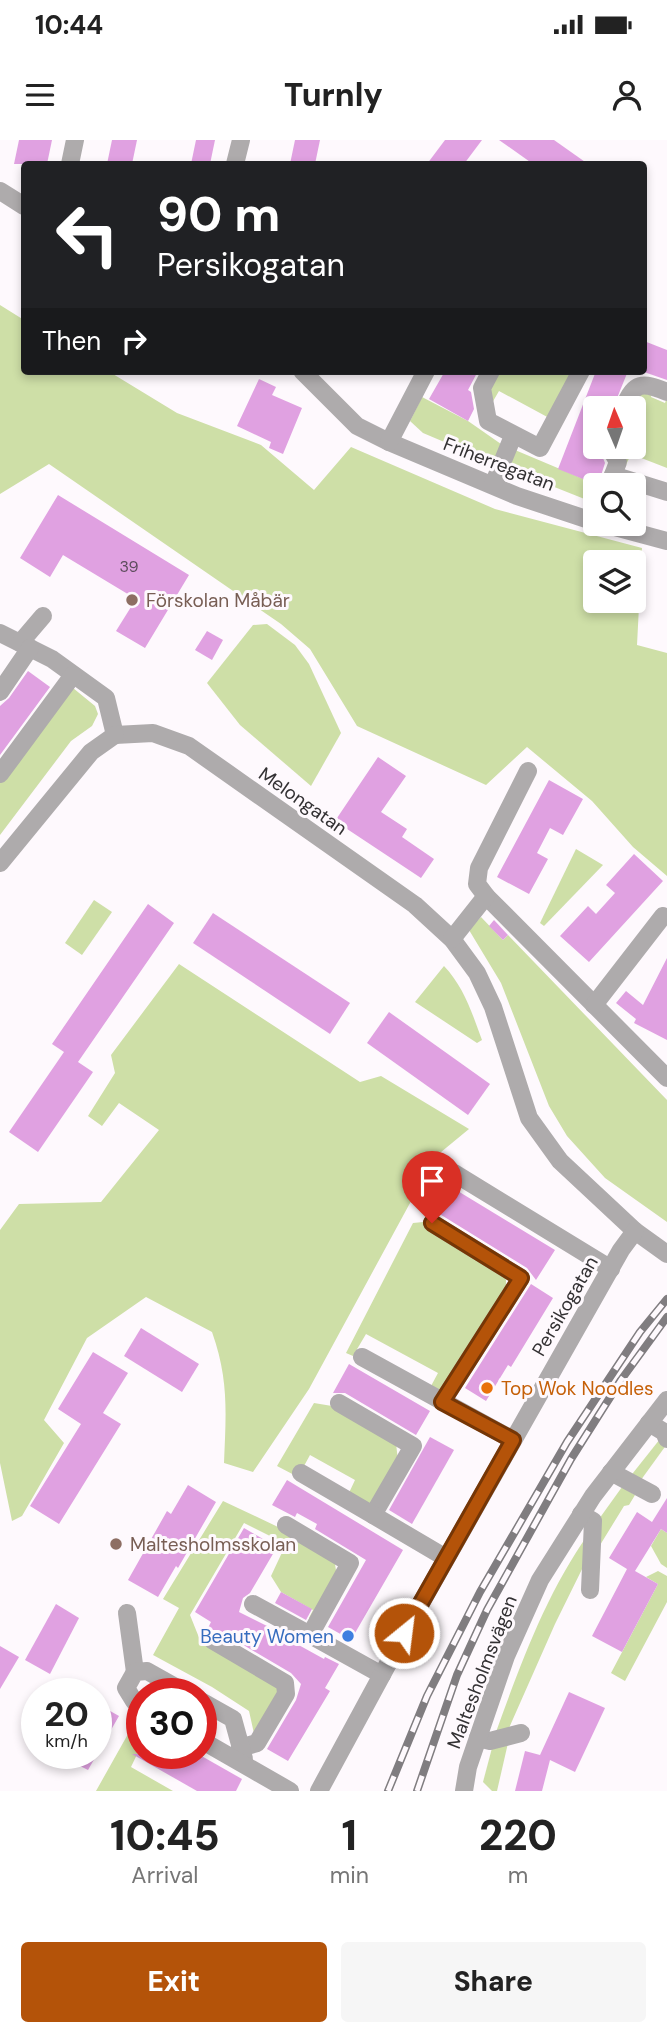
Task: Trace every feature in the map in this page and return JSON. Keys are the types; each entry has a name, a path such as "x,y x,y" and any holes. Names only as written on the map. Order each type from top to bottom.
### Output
{"street":[{"path":"71,161 75,140"},
{"path":"236,161 241,140"},
{"path":"0,191 21,204"},
{"name":"Friherregatan","path":"306,375 357,426 493,485 583,516"},
{"path":"389,442 424,375"},
{"path":"489,375 482,388 488,421 540,448 579,375"},
{"path":"629,396 639,386 648,385 667,392"},
{"path":"493,485 513,436"},
{"path":"646,488 667,492"},
{"name":"Friherregatan","path":"646,535 667,541"},
{"path":"0,692 43,616"},
{"path":"0,633 52,659 106,698 115,735 91,752 0,863"},
{"path":"0,774 74,675"},
{"name":"Melongatan","path":"115,735 153,733 189,746 415,905 452,939 477,973 493,1007 529,1118 560,1161 635,1231 667,1254"},
{"path":"528,771 479,868 477,884 667,1078"},
{"path":"452,939 486,896"},
{"path":"594,1005 663,916"},
{"path":"454,1173 611,1269"},
{"path":"432,1223 521,1278 442,1402"},
{"name":"Persikogatan","path":"319,1791 446,1558 635,1231"},
{"path":"362,1357 513,1440"},
{"name":"Maltesholmsvägen","path":"468,1790 468,1767 506,1656 540,1580 581,1514 667,1400"},
{"path":"339,1403 412,1446 373,1515"},
{"path":"649,1423 664,1432 667,1439"},
{"path":"611,1472 652,1494"},
{"path":"301,1474 446,1558"},
{"path":"581,1514 593,1521 590,1590"},
{"path":"286,1525 350,1563 310,1635"},
{"path":"253,1604 382,1675"},
{"path":"127,1613 135,1672 132,1678"},
{"path":"212,1640 285,1684 286,1694 257,1743 240,1748"},
{"path":"135,1672 147,1671 159,1678"},
{"path":"217,1710 233,1719 246,1766"},
{"path":"478,1738 490,1741 521,1733"},
{"path":"217,1749 290,1791"}],"green space":[{"path":"0,305 21,318 21,375 115,375 177,413 261,445 314,490 351,447 495,509 583,532 583,536 597,536 642,548 583,550 583,613 639,613 637,645 667,653 667,876 633,847 592,801 527,747 486,785 357,726 310,649 281,624 49,464 0,494"},
{"path":"494,375 574,375 551,419 499,391 492,403"},
{"path":"653,391 651,397 665,403 667,397 667,468 644,459 646,459 646,396 636,395"},
{"path":"422,397 468,421 501,444 494,463 423,433 410,421"},
{"path":"515,450 583,479 583,498 507,468"},
{"path":"622,459 629,459 625,467 620,464"},
{"path":"267,624 295,645 309,664 341,733 311,786 240,725 207,683 253,625"},
{"path":"73,688 95,706 98,714 92,726 71,741 0,835 0,783"},
{"path":"576,849 603,865 544,926 540,923"},
{"path":"94,900 112,912 82,955 65,943"},
{"path":"481,917 503,940 508,935 667,1100 667,1222 605,1178 567,1136 549,1106 501,983 469,930"},
{"path":"179,964 360,1082 381,1076 469,1129 435,1157 309,1389 253,1472 224,1463 224,1381 212,1332 146,1297 87,1338 44,1420 64,1443 22,1516 12,1521 0,1463 0,1230 19,1204 101,1202 159,1130 119,1103 102,1126 88,1116 115,1073 111,1055"},
{"path":"444,966 457,983 471,1010 482,1040 477,1043 415,1002"},
{"path":"423,1222 501,1269 506,1280 506,1291 442,1391 431,1386 438,1373 366,1334 353,1356 346,1353 413,1223"},
{"path":"314,1403 338,1407 396,1443 398,1461 374,1502 364,1504 348,1495 355,1480 310,1455 298,1477 277,1466"},
{"path":"660,1439 667,1444 638,1484 629,1478"},
{"path":"622,1487 635,1495 629,1505 624,1506 597,1550 599,1519"},
{"path":"223,1501 276,1526 328,1556 335,1564 337,1577 313,1619 309,1618 313,1610 281,1592 271,1576 286,1544 244,1523 190,1615 200,1640 277,1683 280,1692 255,1738 249,1711 217,1690 217,1678 195,1678 153,1655 179,1608 163,1599"},
{"path":"661,1529 667,1533 667,1568 661,1564 651,1546"},
{"path":"589,1533 587,1559 509,1728 496,1732 547,1605"},
{"path":"658,1571 667,1576 667,1602 625,1681 611,1673 658,1584 646,1577"},
{"path":"126,1738 126,1769 134,1769 173,1791 96,1791 108,1769 112,1769 112,1763"},
{"path":"508,1743 497,1791 492,1791 483,1782 492,1748"}],"building":[{"path":"19,140 52,140 48,161 21,161 21,164 14,164"},
{"path":"112,140 137,140 133,161 108,161"},
{"path":"196,140 215,140 211,161 192,161"},
{"path":"295,140 320,140 316,161 291,161"},
{"path":"445,140 482,140 466,161 429,161"},
{"path":"499,140 554,140 584,161 529,161"},
{"path":"647,342 667,350 667,380 647,373"},
{"path":"443,375 476,375 468,390 471,392 474,409 468,421 429,399"},
{"path":"594,375 626,375 618,396 586,396"},
{"path":"259,379 276,387 272,395 302,408 283,454 269,448 271,442 237,426"},
{"path":"583,405 583,459 603,459 605,463 602,473 583,473 583,479 558,469"},
{"path":"58,495 189,575 145,648 116,631 136,599 63,555 50,577 20,558"},
{"path":"207,631 223,640 212,660 195,650"},
{"path":"28,671 50,687 0,755 0,706"},
{"path":"378,757 406,776 381,812 407,829 402,837 434,859 421,878 335,821"},
{"path":"549,780 583,799 563,835 550,828 537,853 548,859 529,894 497,877"},
{"path":"634,854 663,881 589,962 560,936 588,906 596,914 615,893 606,885"},
{"path":"148,904 174,923 78,1062 93,1072 38,1152 9,1132 64,1052 52,1044"},
{"path":"213,913 350,1003 330,1034 193,943"},
{"path":"494,920 508,935 503,940 489,926"},
{"path":"667,958 667,1040 634,1023 636,1019 616,1003 626,991 643,1005"},
{"path":"389,1012 490,1084 468,1115 367,1043"},
{"path":"438,1179 555,1250 536,1280 527,1268 438,1213 427,1213 419,1208"},
{"path":"531,1284 553,1298 511,1367 508,1365 486,1401 465,1388"},
{"path":"141,1328 199,1364 182,1392 124,1356"},
{"path":"93,1352 128,1373 103,1413 121,1424 59,1524 30,1506 81,1424 58,1409"},
{"path":"349,1364 430,1411 416,1435 345,1393 333,1393"},
{"path":"430,1437 454,1450 412,1524 389,1510"},
{"path":"287,1480 403,1550 351,1640 328,1627 366,1560 315,1529 317,1524 297,1513 295,1517 272,1505"},
{"path":"188,1485 216,1502 158,1597 128,1580 167,1511 171,1514"},
{"path":"667,1498 667,1533 661,1529 635,1571 658,1584 622,1652 592,1636 627,1569 609,1558 637,1512 652,1522"},
{"path":"244,1528 277,1547 250,1593 243,1598 239,1612 297,1641 295,1643 324,1659 325,1657 339,1664 325,1688 330,1691 288,1761 267,1749 296,1700 301,1684 291,1673 218,1630 207,1630 211,1622 195,1612"},
{"path":"281,1592 312,1609 306,1620 275,1603"},
{"path":"56,1604 79,1618 50,1674 25,1660"},
{"path":"0,1646 19,1657 0,1689"},
{"path":"569,1692 605,1708 575,1772 550,1760 542,1791 515,1791 525,1751 540,1755"},
{"path":"112,1712 119,1716 112,1728"},
{"path":"217,1765 242,1779 236,1791 197,1791 158,1769 217,1769"}],"railway":[{"path":"388,1791 427,1696 480,1592 567,1442 640,1332 667,1299"},
{"path":"417,1791 457,1675 487,1610 571,1459 621,1380 667,1317"}],"place":[{"name":"Förskolan Måbär","path":"132,600"},
{"name":"Top Wok Noodles","path":"487,1388"},
{"name":"Maltesholmsskolan","path":"116,1544"},
{"name":"Beauty Women","path":"348,1636"}],"route":[{"path":"404,1633 513,1440 442,1402 521,1278 432,1223"}]}
